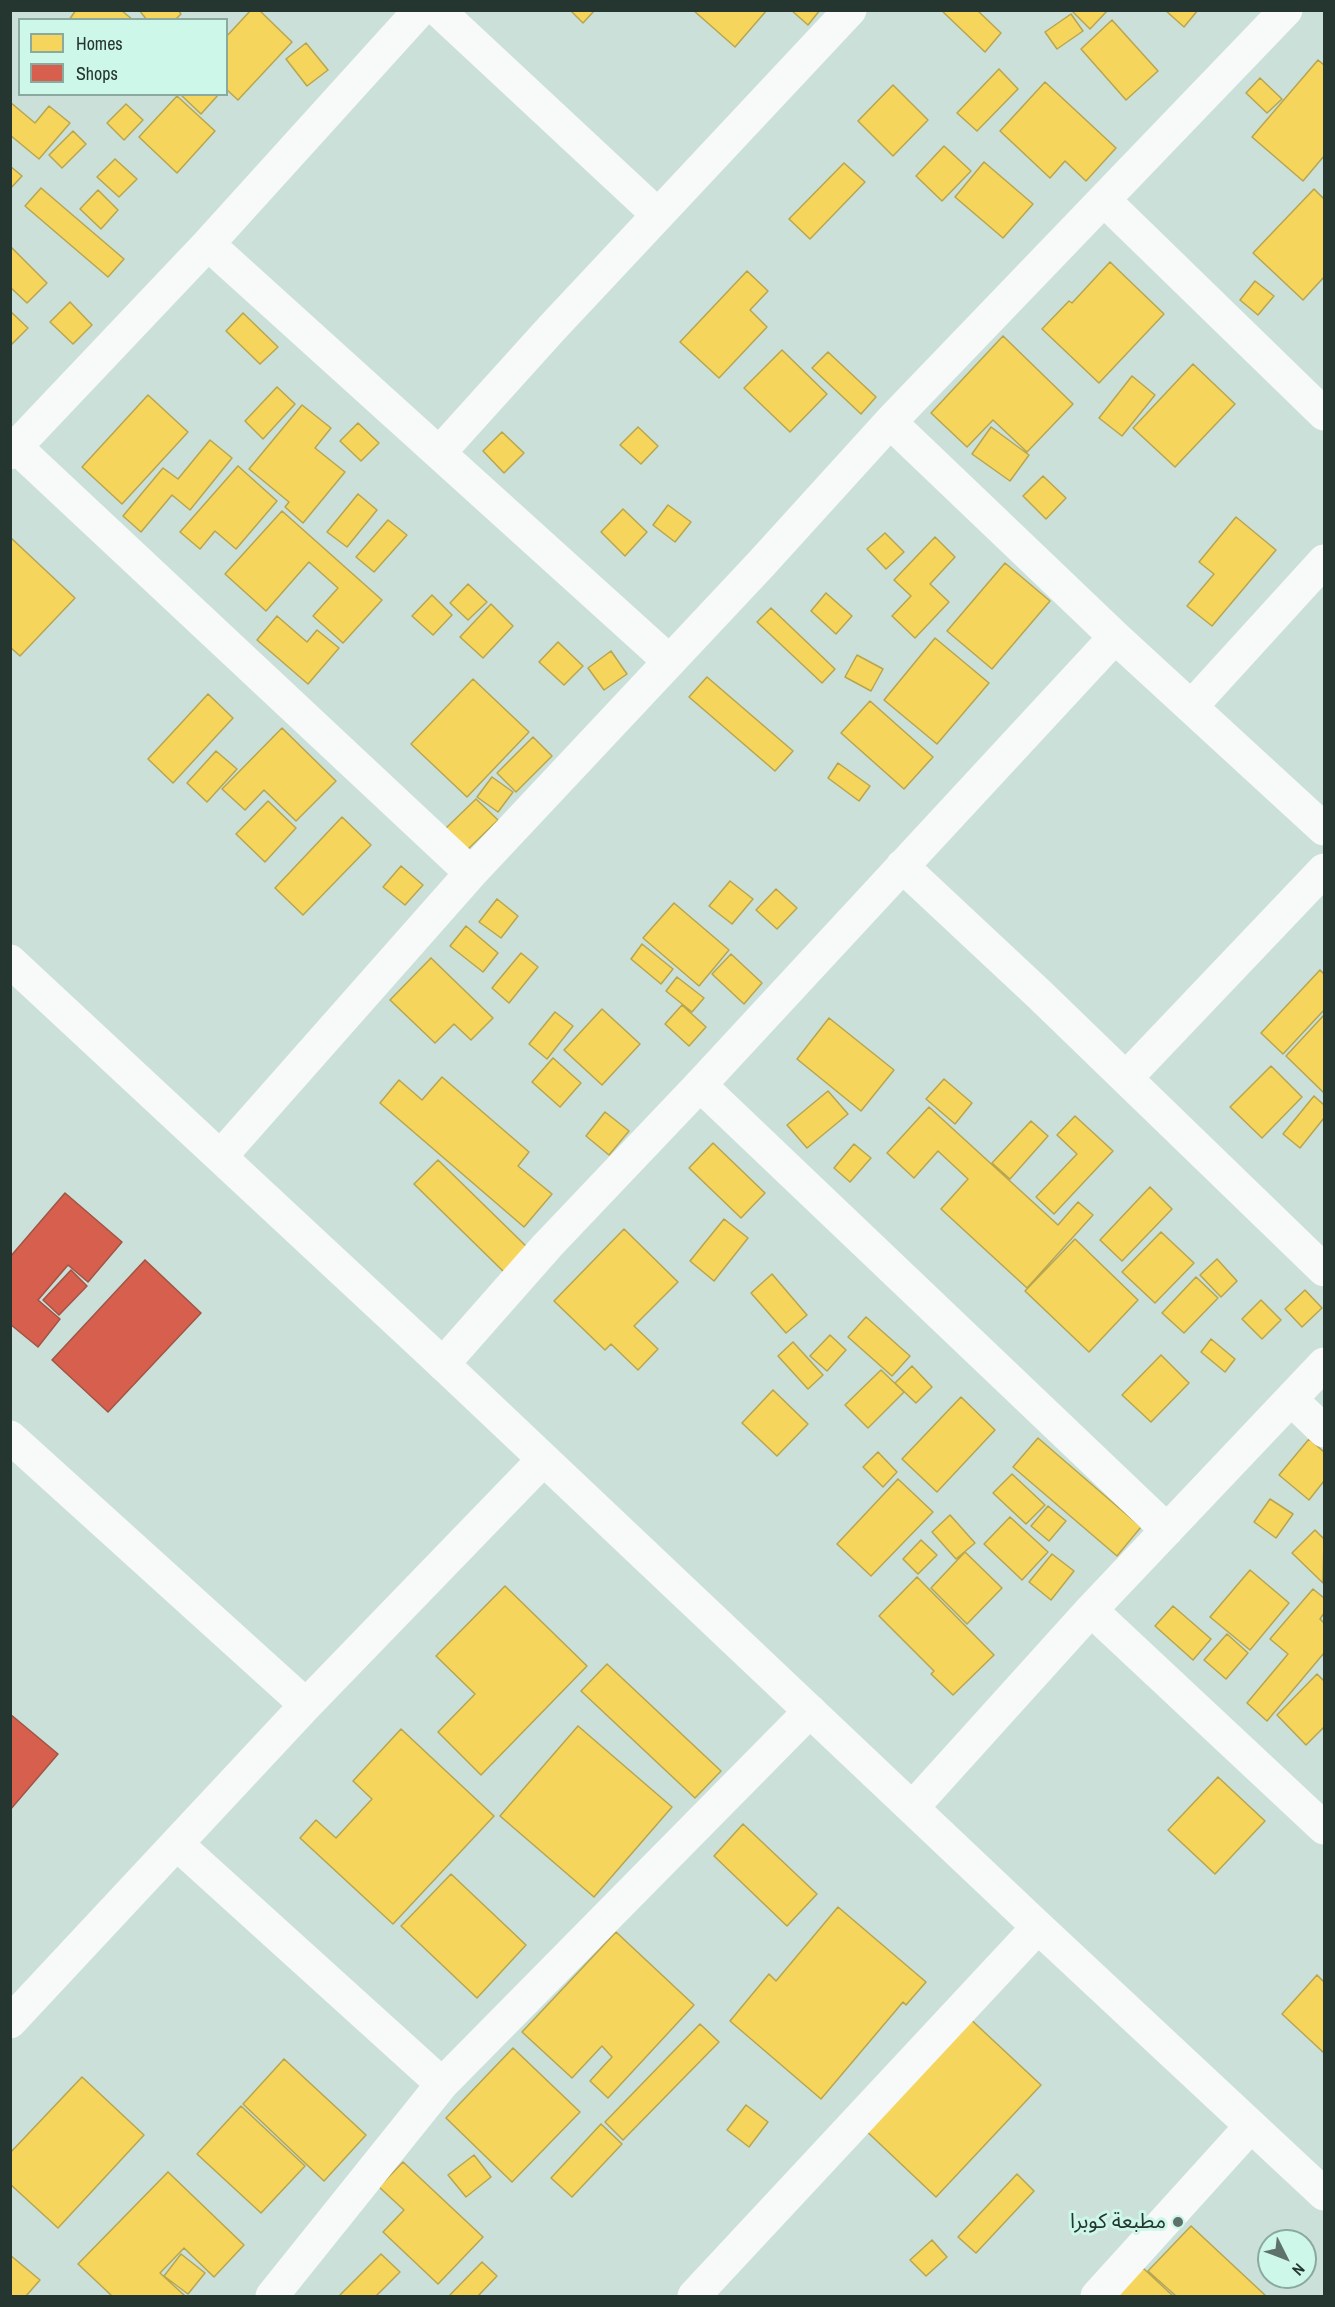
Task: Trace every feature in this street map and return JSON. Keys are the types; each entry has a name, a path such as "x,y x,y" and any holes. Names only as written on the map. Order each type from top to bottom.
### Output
{"main road":[{"path":"420,10 208,244 13,450 471,873"},
{"path":"438,10 658,215"},
{"path":"440,453 850,10"},
{"path":"221,1156 471,873 890,422 1286,10"},
{"path":"1104,200 1324,414"},
{"path":"208,244 669,662"},
{"path":"890,422 1115,637 1324,829"},
{"path":"1191,707 1324,561"},
{"path":"443,1364 547,1246 700,1085 1115,637"},
{"path":"902,866 1324,1270"},
{"path":"1126,1078 1324,870"},
{"path":"10,961 443,1364 1324,2194"},
{"path":"700,1085 1167,1530"},
{"path":"913,1807 1091,1610 1324,1364"},
{"path":"1292,1400 1324,1431"},
{"path":"10,1437 306,1705"},
{"path":"15,2008 177,1844 306,1705 543,1460"},
{"path":"1091,1610 1324,1828"},
{"path":"272,2296 442,2084 810,1711"},
{"path":"177,1844 442,2084"},
{"path":"694,2296 1038,1927"},
{"path":"1097,2296 1251,2126"}],"building: Homes":[{"path":"76,10 121,10 131,18 70,18"},
{"path":"139,10 178,10 181,14 177,18 145,18"},
{"path":"251,10 259,10 292,42 238,100 228,91 228,35"},
{"path":"570,10 595,10 583,23"},
{"path":"693,10 767,10 735,47"},
{"path":"791,10 820,10 808,25"},
{"path":"941,10 977,10 1001,33 985,52"},
{"path":"1071,10 1108,10 1090,29"},
{"path":"1165,10 1198,10 1184,27"},
{"path":"1071,14 1083,31 1057,49 1045,32"},
{"path":"1112,20 1158,71 1126,100 1081,49"},
{"path":"306,43 328,70 307,86 286,59"},
{"path":"1318,60 1324,65 1324,156 1303,181 1252,137"},
{"path":"999,69 1018,89 977,131 957,113"},
{"path":"1260,78 1282,99 1267,113 1246,93"},
{"path":"1045,82 1116,148 1086,181 1065,161 1050,178 1000,131"},
{"path":"893,85 928,120 893,156 858,121"},
{"path":"177,96 215,131 177,173 139,137"},
{"path":"182,96 217,96 201,114"},
{"path":"10,102 35,123 49,106 70,123 39,159 10,135"},
{"path":"126,104 143,120 124,140 107,123"},
{"path":"73,131 86,144 62,168 49,155"},
{"path":"944,146 971,171 942,201 916,176"},
{"path":"115,159 137,179 119,197 97,177"},
{"path":"984,162 1033,204 1003,238 955,197"},
{"path":"844,163 865,182 810,239 789,219"},
{"path":"10,166 22,176 10,189"},
{"path":"41,188 124,259 108,277 25,206"},
{"path":"1314,189 1324,199 1324,277 1303,300 1253,253"},
{"path":"98,190 118,210 101,229 80,209"},
{"path":"10,246 47,283 27,303 10,287"},
{"path":"1110,262 1164,314 1099,383 1042,329 1069,301 1072,303"},
{"path":"747,271 768,291 750,310 767,327 719,378 680,342"},
{"path":"1255,281 1274,296 1258,315 1240,300"},
{"path":"70,302 92,325 73,344 50,322"},
{"path":"10,311 28,328 10,346"},
{"path":"243,313 278,347 260,364 226,331"},
{"path":"1003,336 1073,404 1027,452 993,420 967,447 931,413"},
{"path":"782,350 827,394 790,432 744,388"},
{"path":"828,352 876,397 861,414 812,368"},
{"path":"1193,364 1235,404 1175,467 1133,428"},
{"path":"1132,376 1155,395 1122,436 1099,418"},
{"path":"277,387 295,404 263,439 245,421"},
{"path":"148,395 188,432 122,504 82,467"},
{"path":"302,405 331,428 315,448 345,472 303,523 285,507 289,502 249,469"},
{"path":"358,423 379,443 361,461 340,441"},
{"path":"638,427 658,446 641,464 620,445"},
{"path":"991,427 1029,455 1010,481 972,454"},
{"path":"502,432 524,453 504,473 483,451"},
{"path":"210,440 232,458 190,510 172,495 141,532 123,516 163,468 178,479"},
{"path":"238,466 277,501 236,549 215,531 200,549 180,532"},
{"path":"1043,476 1066,498 1046,519 1023,496"},
{"path":"358,494 377,510 347,547 327,532"},
{"path":"668,505 691,522 675,542 653,525"},
{"path":"623,509 647,532 625,556 601,532"},
{"path":"282,511 382,600 343,643 313,616 338,588 309,562 266,611 225,574"},
{"path":"1236,517 1276,550 1212,626 1187,606 1214,574 1199,562"},
{"path":"388,520 407,535 374,572 356,557"},
{"path":"885,533 904,552 886,569 867,549"},
{"path":"10,537 75,598 20,656 10,647"},
{"path":"935,537 955,557 930,584 949,602 915,638 892,616 911,596 894,580"},
{"path":"1005,563 1050,601 992,669 947,631"},
{"path":"468,584 487,602 468,620 450,603"},
{"path":"826,593 852,616 836,634 811,611"},
{"path":"432,595 452,615 433,635 412,616"},
{"path":"491,604 513,626 483,658 460,637"},
{"path":"771,608 835,669 822,683 757,622"},
{"path":"277,616 307,642 317,630 339,648 308,684 257,640"},
{"path":"935,638 989,683 937,744 884,700"},
{"path":"558,642 583,666 564,685 539,662"},
{"path":"611,651 627,674 604,690 588,668"},
{"path":"857,655 883,669 871,691 845,677"},
{"path":"707,677 793,751 775,771 689,697"},
{"path":"473,679 529,732 467,797 411,744"},
{"path":"208,694 233,718 173,783 148,759"},
{"path":"870,701 933,757 904,789 841,733"},
{"path":"282,728 336,781 296,821 264,790 245,810 222,789"},
{"path":"533,737 552,756 516,792 497,773"},
{"path":"216,751 237,769 207,802 187,783"},
{"path":"838,763 870,786 859,801 828,778"},
{"path":"492,777 513,792 498,812 477,797"},
{"path":"476,799 498,820 466,851 444,830"},
{"path":"268,801 296,828 265,862 236,834"},
{"path":"342,817 371,845 303,915 275,888"},
{"path":"401,866 423,885 405,905 383,887"},
{"path":"730,881 753,899 732,924 709,906"},
{"path":"776,889 797,908 777,929 756,910"},
{"path":"497,899 518,916 501,938 479,922"},
{"path":"674,903 729,950 699,986 643,938"},
{"path":"466,926 498,953 483,972 450,946"},
{"path":"642,944 673,969 661,984 631,959"},
{"path":"521,953 538,967 509,1003 492,988"},
{"path":"731,954 762,983 744,1004 712,974"},
{"path":"431,958 493,1018 471,1040 454,1024 435,1043 390,1000"},
{"path":"1320,970 1324,974 1324,1010 1283,1054 1261,1033"},
{"path":"677,977 704,998 692,1012 666,991"},
{"path":"682,1005 706,1027 689,1046 665,1024"},
{"path":"602,1009 640,1044 602,1085 564,1050"},
{"path":"555,1012 573,1026 547,1059 529,1044"},
{"path":"1324,1015 1324,1093 1286,1056"},
{"path":"829,1018 894,1070 861,1111 797,1059"},
{"path":"553,1058 581,1083 560,1107 532,1082"},
{"path":"1271,1066 1302,1097 1262,1138 1230,1107"},
{"path":"442,1077 529,1152 518,1166 552,1194 524,1227 380,1103 399,1080 422,1100"},
{"path":"944,1079 972,1103 955,1124 926,1099"},
{"path":"828,1091 848,1114 807,1148 787,1125"},
{"path":"1314,1096 1324,1105 1324,1118 1300,1148 1283,1134"},
{"path":"929,1107 1058,1225 1078,1202 1093,1215 1027,1288 941,1209 968,1179 938,1151 914,1178 887,1153"},
{"path":"605,1112 629,1131 609,1155 586,1136"},
{"path":"1075,1116 1113,1151 1054,1214 1036,1197 1077,1154 1057,1135"},
{"path":"1031,1121 1048,1136 1010,1179 992,1163"},
{"path":"713,1143 765,1193 741,1218 689,1168"},
{"path":"854,1144 871,1158 850,1182 834,1168"},
{"path":"438,1160 529,1249 505,1273 414,1184"},
{"path":"1150,1187 1172,1209 1122,1261 1100,1240"},
{"path":"724,1219 748,1238 714,1281 690,1261"},
{"path":"624,1229 678,1282 634,1326 658,1349 638,1370 611,1344 605,1350 554,1301"},
{"path":"1161,1232 1194,1263 1155,1303 1122,1272"},
{"path":"1075,1239 1138,1300 1089,1352 1025,1291"},
{"path":"1217,1259 1237,1281 1221,1297 1200,1275"},
{"path":"772,1274 807,1315 786,1333 751,1293"},
{"path":"1196,1277 1218,1298 1184,1333 1162,1313"},
{"path":"1305,1290 1322,1308 1302,1327 1285,1309"},
{"path":"1261,1300 1281,1320 1262,1339 1242,1319"},
{"path":"866,1317 910,1356 892,1376 848,1337"},
{"path":"830,1335 846,1350 827,1371 810,1356"},
{"path":"1211,1339 1235,1359 1225,1372 1201,1352"},
{"path":"793,1342 823,1375 808,1389 778,1356"},
{"path":"1161,1355 1189,1383 1151,1422 1122,1395"},
{"path":"912,1366 932,1387 916,1403 895,1383"},
{"path":"881,1370 904,1392 868,1428 845,1405"},
{"path":"773,1390 808,1424 777,1456 742,1423"},
{"path":"961,1397 995,1430 937,1492 902,1459"},
{"path":"1038,1438 1141,1527 1117,1556 1013,1467"},
{"path":"1309,1439 1324,1452 1324,1481 1309,1500 1279,1475"},
{"path":"878,1452 897,1472 883,1487 863,1467"},
{"path":"1012,1474 1045,1505 1026,1524 993,1493"},
{"path":"898,1479 933,1512 871,1576 837,1544"},
{"path":"1270,1499 1293,1514 1276,1538 1254,1522"},
{"path":"1048,1506 1066,1521 1049,1541 1031,1526"},
{"path":"950,1515 975,1543 956,1559 932,1532"},
{"path":"1010,1517 1048,1552 1022,1580 984,1544"},
{"path":"1315,1530 1324,1539 1323,1583 1292,1553"},
{"path":"921,1540 937,1555 918,1574 903,1559"},
{"path":"965,1552 1002,1588 967,1624 931,1588"},
{"path":"1052,1554 1074,1571 1051,1600 1029,1582"},
{"path":"1250,1570 1289,1603 1250,1650 1210,1617"},
{"path":"917,1577 994,1655 953,1695 931,1674 934,1671 879,1616"},
{"path":"505,1586 587,1666 481,1775 438,1732 475,1694 436,1656"},
{"path":"1313,1589 1324,1598 1324,1613 1320,1619 1324,1623 1324,1653 1267,1721 1247,1703 1288,1654 1270,1639"},
{"path":"1173,1606 1211,1639 1193,1660 1155,1626"},
{"path":"1227,1634 1248,1653 1226,1679 1204,1660"},
{"path":"607,1664 721,1771 695,1798 581,1691"},
{"path":"1317,1674 1324,1681 1324,1727 1306,1745 1277,1715"},
{"path":"578,1726 672,1807 594,1897 500,1816"},
{"path":"401,1729 494,1816 393,1924 300,1838 316,1820 336,1838 372,1799 353,1781"},
{"path":"1218,1777 1265,1821 1215,1874 1168,1830"},
{"path":"743,1824 817,1894 787,1926 714,1856"},
{"path":"451,1874 526,1945 477,1998 401,1926"},
{"path":"838,1907 926,1982 906,2005 903,2002 821,2099 730,2021 769,1974 776,1981"},
{"path":"616,1932 694,2005 608,2098 590,2081 612,2057 602,2046 572,2078 522,2032"},
{"path":"1317,1975 1324,1982 1324,2053 1282,2014"},
{"path":"966,2015 1041,2085 936,2197 861,2126"},
{"path":"700,2024 719,2042 623,2140 605,2122"},
{"path":"513,2048 580,2112 512,2182 446,2118"},
{"path":"284,2059 366,2135 324,2181 243,2104"},
{"path":"82,2077 144,2135 58,2228 10,2184 10,2153"},
{"path":"746,2105 768,2122 749,2147 727,2130"},
{"path":"241,2106 305,2166 261,2213 197,2154"},
{"path":"601,2124 622,2144 572,2197 551,2178"},
{"path":"474,2155 491,2177 466,2197 448,2175"},
{"path":"403,2162 483,2237 438,2284 383,2232 404,2210 379,2187"},
{"path":"168,2172 244,2245 214,2277 184,2248 160,2273 185,2296 112,2296 78,2264"},
{"path":"1017,2174 1034,2191 976,2253 958,2237"},
{"path":"1191,2226 1266,2296 1176,2296 1148,2271"},
{"path":"932,2240 947,2257 926,2276 910,2260"},
{"path":"181,2254 205,2273 188,2294 164,2276"},
{"path":"381,2254 400,2272 376,2296 339,2296"},
{"path":"10,2255 40,2280 26,2296 10,2296"},
{"path":"482,2262 497,2276 478,2296 449,2296"},
{"path":"1143,2268 1173,2296 1116,2296"}],"building: Shops":[{"path":"65,1193 122,1242 88,1282 68,1265 38,1300 60,1319 38,1347 10,1324 10,1257"},
{"path":"145,1260 201,1313 108,1412 52,1360"},
{"path":"71,1270 87,1286 59,1315 43,1300"},
{"path":"10,1714 58,1754 10,1810"}],"place":[{"name":"مطبعة كوبرا","path":"1178,2222"}]}
